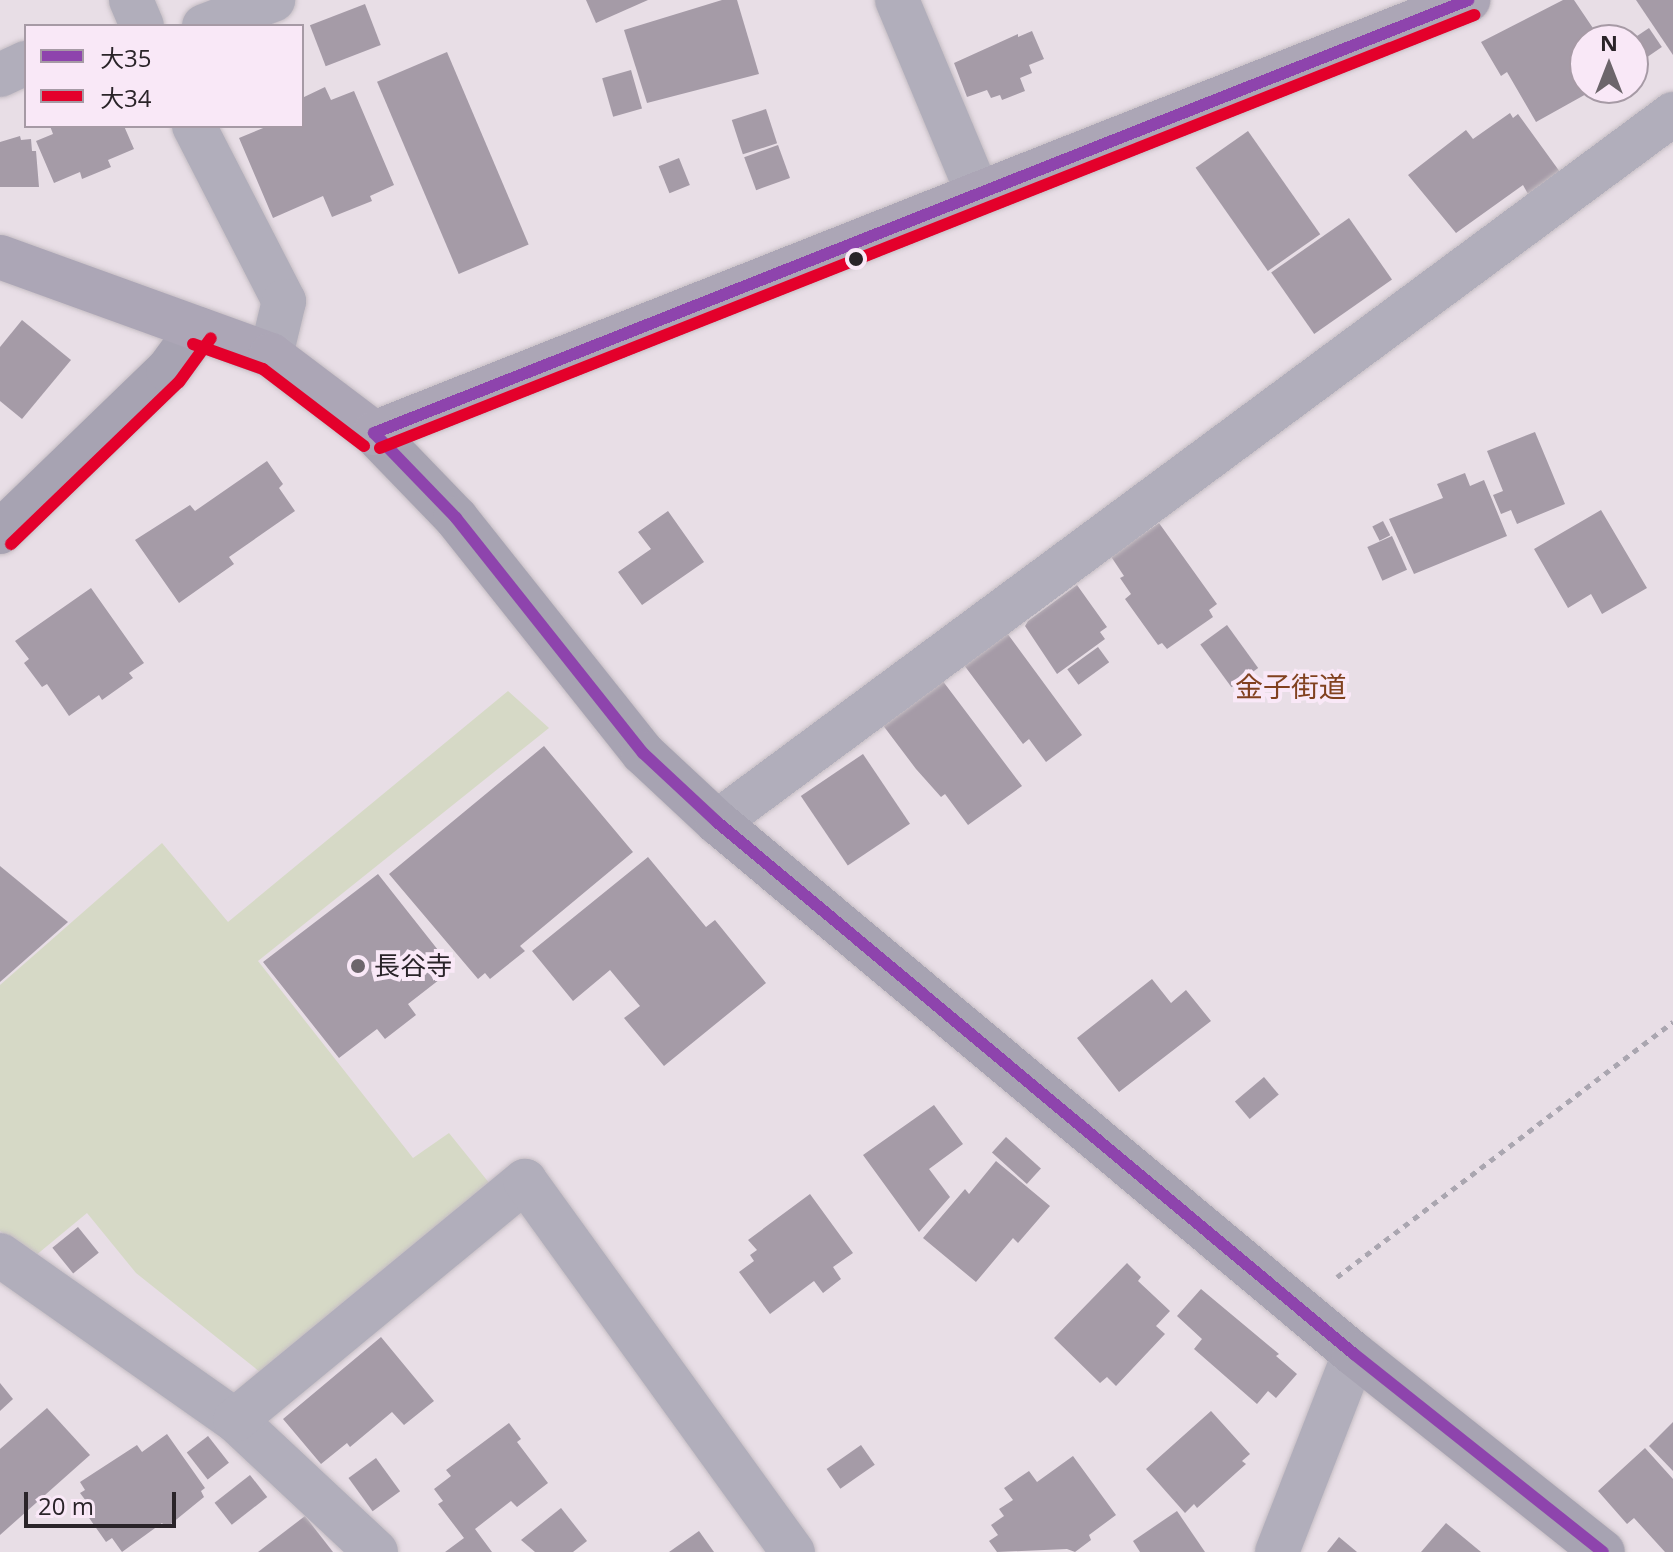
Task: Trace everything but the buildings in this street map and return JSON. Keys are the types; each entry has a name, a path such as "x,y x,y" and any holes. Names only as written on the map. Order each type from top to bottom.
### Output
{"main road":[{"path":"374,433 977,191 1468,0"},
{"path":"0,257 271,355 374,433 456,518 643,753 717,822 1354,1354 1603,1552"},
{"path":"0,532 168,370 198,329"}],"street":[{"path":"131,0 141,24"},
{"path":"209,24 273,0"},
{"path":"897,0 977,191"},
{"path":"0,75 24,64"},
{"path":"717,822 1673,114"},
{"path":"195,128 284,301 271,355"},
{"path":"235,1420 525,1181 793,1552"},
{"path":"0,1255 235,1420 376,1552"},
{"path":"1277,1552 1354,1354"}],"path":[{"path":"1298,1306 1673,1022"}],"green space":[{"path":"508,691 549,728 258,961 413,1158 449,1133 490,1184 265,1376 136,1273 87,1213 35,1256 0,1231 0,985 162,843 228,922"}],"transit line":[{"name":"大35","path":"374,433 1468,0"},
{"name":"大34","path":"380,448 1474,15"},
{"name":"大34","path":"11,544 179,382 211,338"},
{"name":"大34","path":"193,344 263,369 364,446"},
{"name":"大35","path":"374,433 456,518 643,753 717,822 1354,1354 1603,1552"}],"place":[{"name":"長谷寺","path":"358,966"}],"district":[{"name":"金子街道","path":"1291,686"}]}
